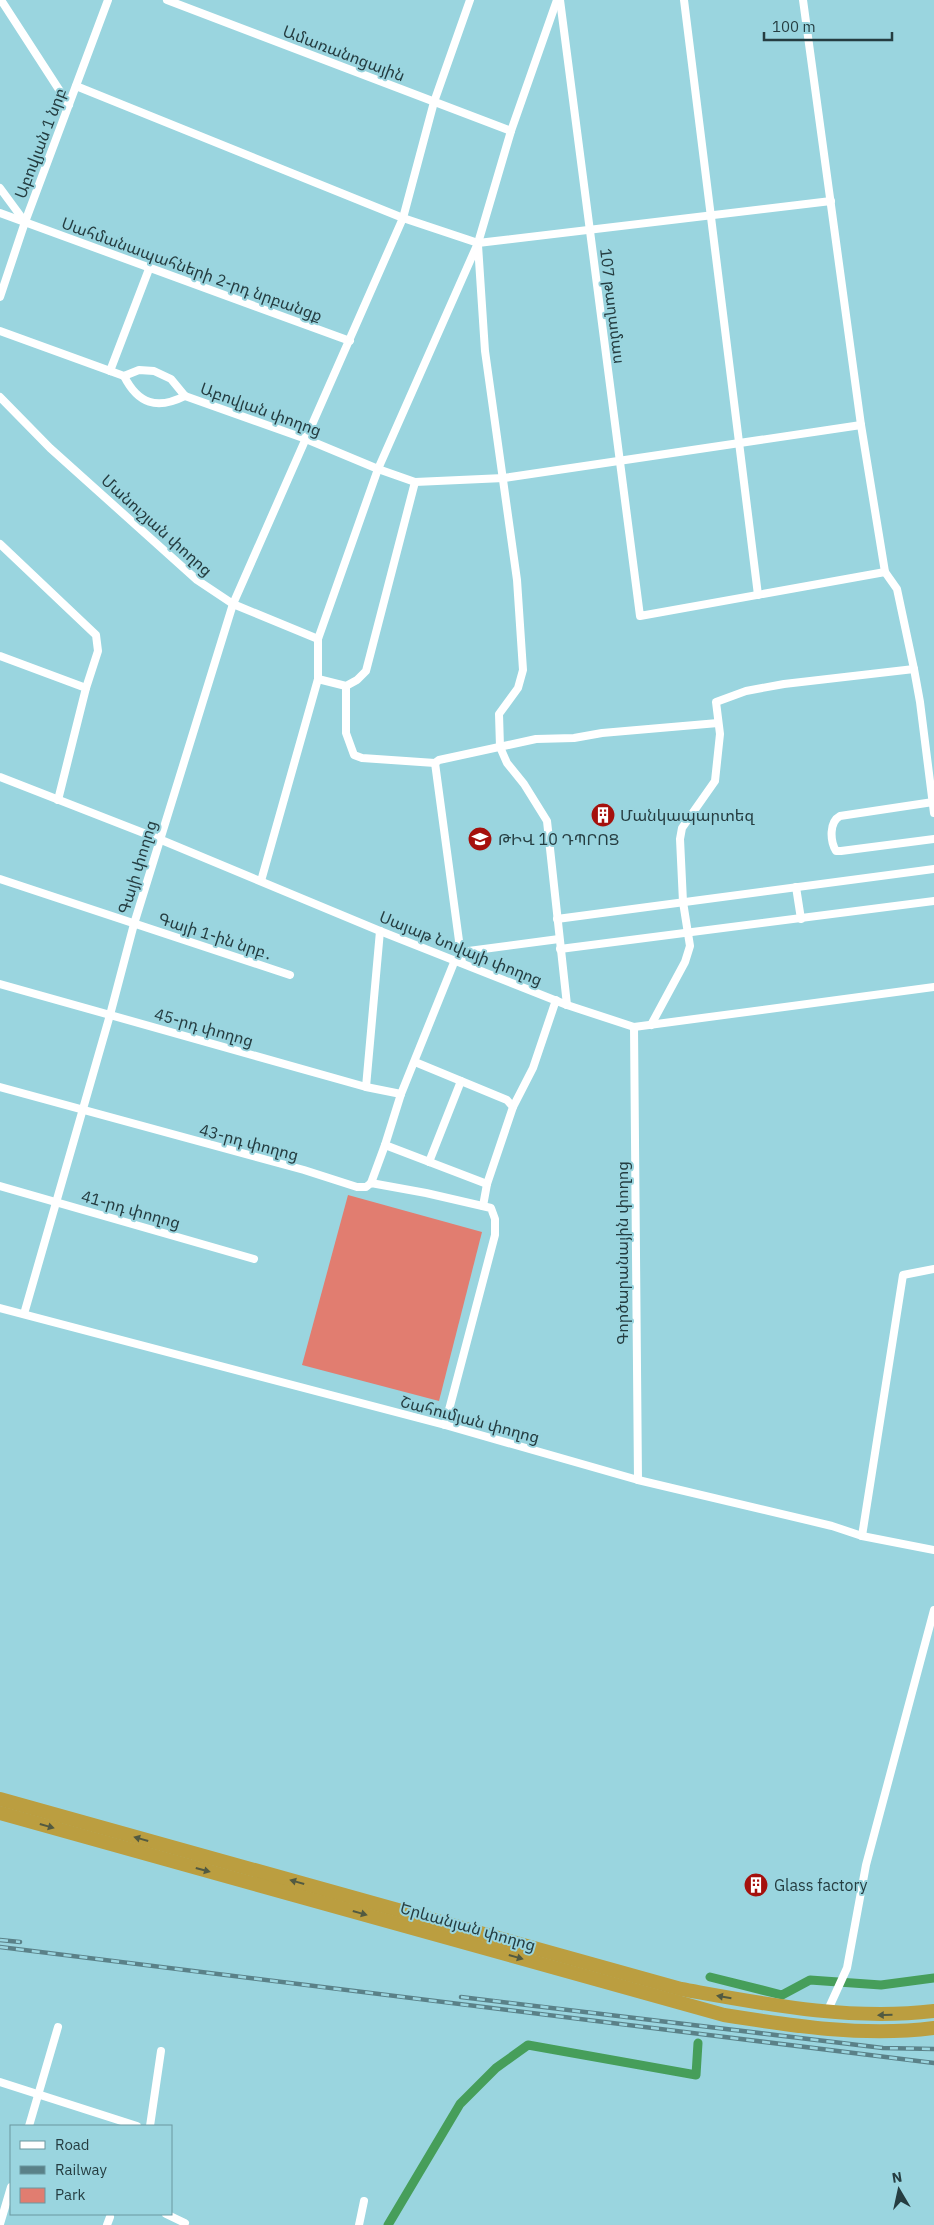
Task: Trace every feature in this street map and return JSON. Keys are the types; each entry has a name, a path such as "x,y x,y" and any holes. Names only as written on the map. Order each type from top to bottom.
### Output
{"highway":[{"name":"Երևանյան փողոց","path":"0,1799 19,1812 281,1890 596,1972 790,2009 886,2016 934,2011"},
{"name":"Երևանյան փողոց","path":"0,1813 19,1812"},
{"name":"Երևանյան փողոց","path":"596,1972 724,2015 824,2029 882,2032 934,2028"}],"street":[{"path":"1,0 69,105"},
{"name":"Աբովյան 1 նրբ","path":"0,298 25,222 108,0"},
{"name":"Ամառանոցային","path":"167,0 511,131"},
{"path":"306,439 403,218 434,102 470,0"},
{"name":"107 թաղամաս","path":"261,880 318,679 318,639 378,469 478,243 511,131 558,0"},
{"name":"107 թաղամաս","path":"558,0 640,616 758,595"},
{"path":"684,0 758,595 885,572"},
{"path":"803,0 862,425 885,572 897,589 914,669 934,813"},
{"path":"76,86 403,218 478,243 831,201"},
{"path":"0,188 25,222"},
{"name":"Սահմանապահների 2-րդ նրբանցք","path":"0,213 350,341"},
{"name":"107 թաղամաս","path":"478,243 485,351 517,580 523,670 518,688 499,714 500,747"},
{"path":"110,371 149,269"},
{"path":"0,331 124,376 130,388 140,398 156,404 171,404 185,396"},
{"name":"Աբովյան փողոց","path":"124,376 139,370 154,371 171,379 185,396 306,439 415,482"},
{"name":"Մանուշյան փողոց","path":"0,397 50,448 189,574 233,604 318,639"},
{"path":"318,679 346,686 358,680 366,672 415,482 504,478 862,425"},
{"name":"Գայի փողոց","path":"24,1314 159,839 233,604 306,439"},
{"path":"0,544 96,635 98,651 86,688 58,800"},
{"path":"0,656 86,688"},
{"path":"650,1025 684,962 690,946 682,902 680,839 682,828 714,781 719,747 716,702 746,691 784,684 914,669"},
{"path":"346,686 346,733 354,755 362,758 435,762 536,739 574,738 602,733 718,723"},
{"path":"500,747 507,762 524,784 547,821 567,1005"},
{"path":"371,1183 401,1094 458,961 460,952 435,762"},
{"name":"Սայաթ Նովայի փողոց","path":"0,777 261,880 380,931 567,1005 634,1027 934,987"},
{"path":"933,802 840,816 835,818 832,823 832,834 836,851 934,839"},
{"path":"557,919 934,869"},
{"name":"Գայի 1-ին նրբ․","path":"0,879 290,975"},
{"path":"796,887 801,919"},
{"path":"560,949 934,902"},
{"path":"366,1087 380,931"},
{"path":"460,952 559,939"},
{"name":"45-րդ փողոց","path":"0,984 366,1087 401,1094"},
{"path":"445,1425 495,1235 495,1219 487,1207 487,1184 513,1107 533,1068 556,1000"},
{"name":"Գործարանային փողոց","path":"634,1027 638,1480"},
{"path":"415,1062 507,1100 513,1107"},
{"path":"429,1162 461,1081"},
{"name":"43-րդ փողոց","path":"0,1087 304,1170 358,1188 366,1187 371,1183 487,1207"},
{"path":"385,1145 487,1184"},
{"name":"41-րդ փողոց","path":"0,1186 254,1259"},
{"path":"862,1536 903,1275 934,1269"},
{"name":"Շահումյան փողոց","path":"0,1308 445,1425 638,1480 832,1526 862,1536 934,1550"},
{"path":"827,2012 844,1974 852,1944 866,1865 934,1610"},
{"path":"30,2125 58,2027"},
{"path":"150,2125 161,2051"},
{"path":"0,2082 134,2125"},
{"path":"0,2224 10,2190"},
{"path":"359,2225 364,2201"},
{"path":"168,2215 185,2223 184,2225"}],"green space":[{"path":"348,1195 482,1232 439,1401 302,1365"}],"waterway":[{"path":"710,1977 782,1995 810,1980 881,1985 934,1978"},
{"path":"388,2225 460,2104 496,2068 528,2045 696,2075 698,2043"}],"railway":[{"path":"0,1940 20,1942"},
{"path":"0,1947 934,2063"},
{"path":"461,1997 883,2048 934,2049"}],"place":[{"name":"Մանկապարտեզ","path":"603,815"},
{"name":"ԹԻՎ 10 ԴՊՐՈՑ","path":"480,839"},
{"name":"Glass factory","path":"756,1885"}]}
